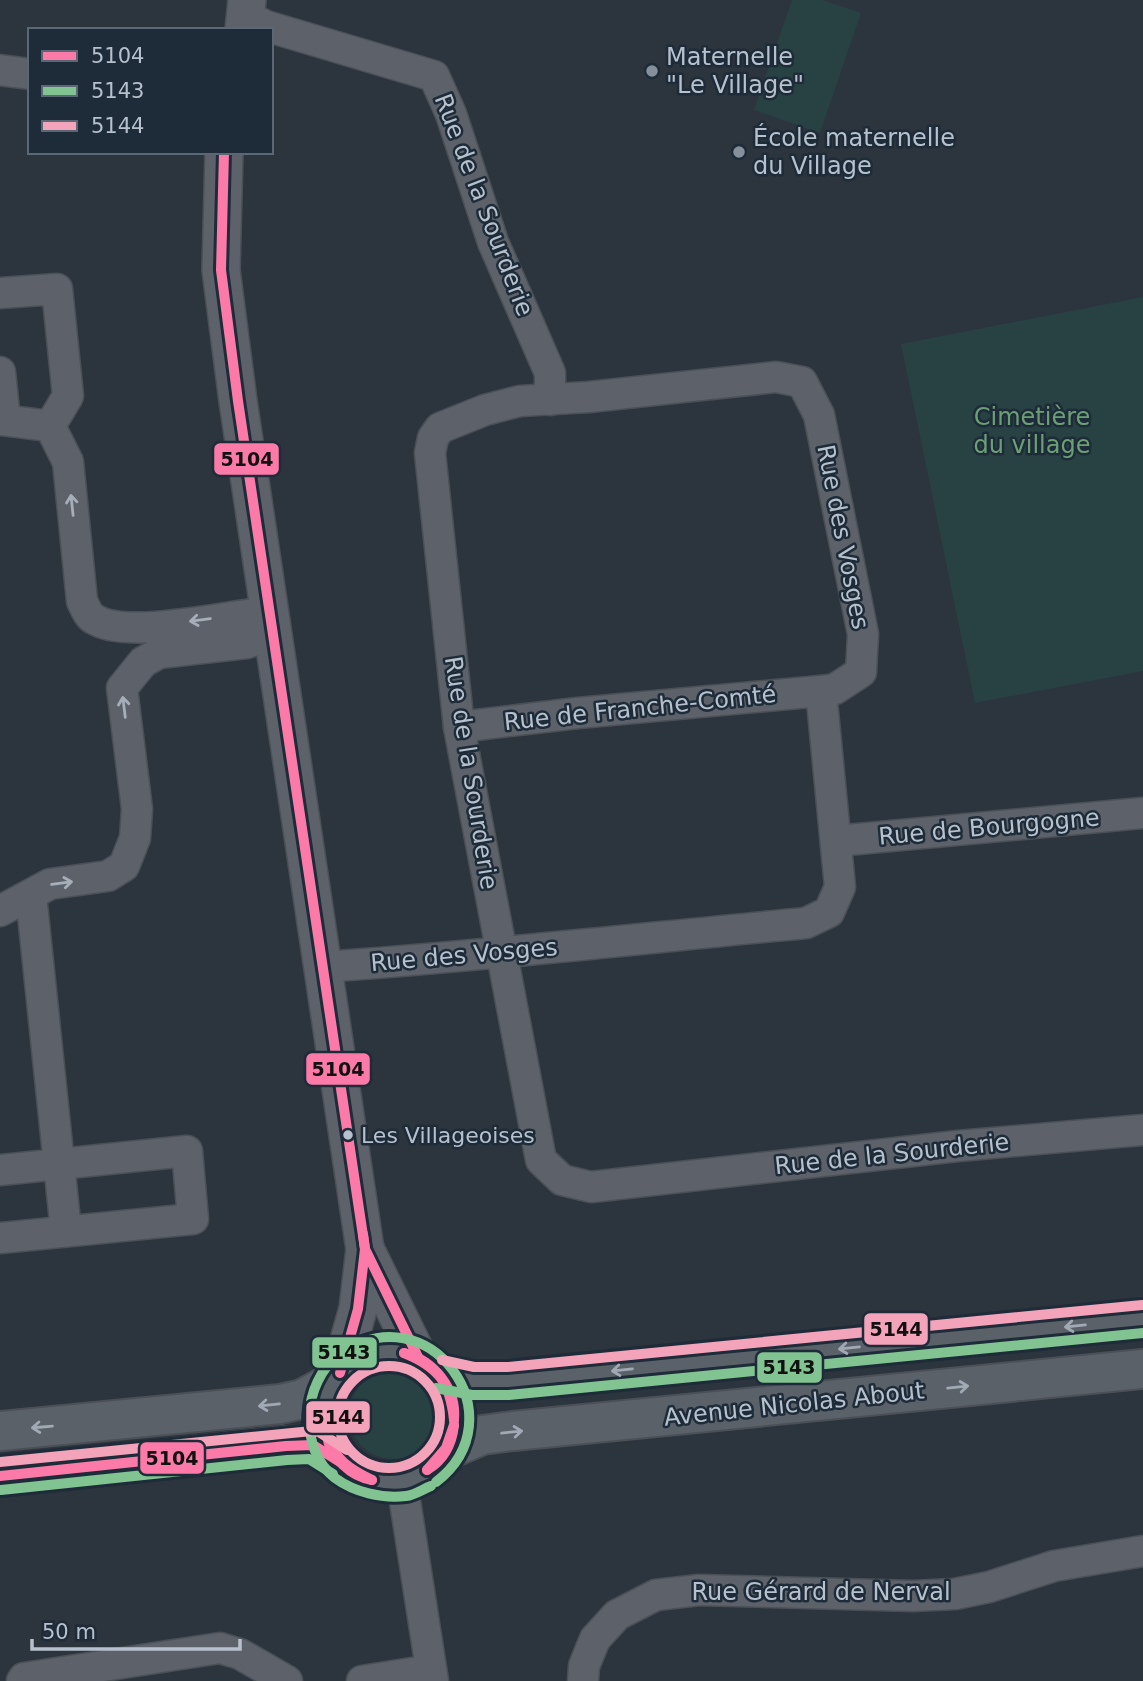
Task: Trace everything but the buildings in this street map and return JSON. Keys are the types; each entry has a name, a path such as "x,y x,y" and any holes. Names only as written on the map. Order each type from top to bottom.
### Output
{"main road":[{"name":"Avenue Nicolas About","path":"0,1431 280,1404 303,1399 336,1378 356,1359 376,1352 398,1351 473,1381 508,1381 1143,1319"},
{"path":"429,1365 450,1391 455,1410 454,1431 447,1450"},
{"name":"Avenue Nicolas About","path":"402,1482 425,1473 438,1463 447,1450 482,1435 1143,1369"},
{"path":"336,1378 324,1403 323,1424 328,1444 340,1462"},
{"path":"0,1476 313,1445 362,1478 383,1484 402,1482"}],"street":[{"name":"Rue de la Sourderie","path":"246,15 273,28"},
{"name":"Rue de la Sourderie","path":"273,28 434,75 451,114 494,242 550,373 550,400 520,401 485,410 440,428 433,439 430,453 459,727 541,1160 562,1180 591,1187 958,1146 1143,1130"},
{"path":"0,70 28,74"},
{"path":"225,154 221,270 270,623 365,1249 358,1309 336,1378"},
{"path":"0,293 57,289 68,396 50,426"},
{"path":"0,372 3,420 50,426"},
{"name":"Rue des Vosges","path":"323,967 806,923 829,912 840,887 821,691 835,689 861,672 863,634 819,415 802,382 776,377 550,400"},
{"path":"50,426 68,462 82,601 91,618 104,624 140,628 270,623"},
{"path":"0,911 50,884 108,876 124,866 135,838 136,810 122,688 144,662 159,653 247,643 270,623"},
{"path":"140,628 144,662"},
{"name":"Rue de Franche-Comté","path":"459,727 578,713 821,691"},
{"name":"Rue de Bourgogne","path":"836,841 1143,813"},
{"path":"32,895 66,1231"},
{"path":"0,1170 187,1152 193,1219 0,1238"},
{"path":"365,1249 429,1365"},
{"path":"362,1681 432,1676 402,1482"},
{"name":"Rue Gérard de Nerval","path":"583,1681 584,1667 596,1639 617,1615 656,1595 699,1590 913,1596 955,1594 989,1587 1055,1566 1143,1551"},
{"path":"22,1681 24,1678 220,1648 240,1654 287,1681"}],"green space":[{"path":"792,0 823,0 861,13 820,133 754,110"},
{"name":"Cimetière du village","path":"1143,297 1143,671 975,703 901,344"},
{"path":"384,1371 402,1371 418,1378 430,1390 437,1406 437,1424 430,1440 418,1452 402,1459 384,1459 368,1452 356,1440 349,1424 349,1406 356,1390 368,1378"}],"transit line":[{"name":"5104","path":"224,154 221,270 238,401 365,1249 358,1309 340,1373"},
{"name":"5104","path":"363,1234 365,1249 418,1357"},
{"name":"5144","path":"442,1360 474,1367 507,1367 1142,1305"},
{"name":"5143","path":"436,1388 472,1395 509,1395 1143,1333"},
{"name":"5143","path":"431,1486 406,1496 378,1495 359,1491 343,1483 323,1465 310,1433 309,1416 318,1382 327,1367 339,1355 372,1339 404,1338 431,1350 453,1370 466,1397 469,1426 460,1456 436,1482"},
{"name":"5104","path":"404,1353 425,1362 441,1378 452,1397 454,1420"},
{"name":"5104","path":"404,1353 426,1364 441,1378 446,1386 454,1420"},
{"name":"5144","path":"389,1366 408,1370 425,1381 436,1398 440,1417 436,1436 425,1453 408,1464 389,1468 370,1464 353,1453 342,1436 338,1417 342,1398 353,1381 370,1370 389,1366"},
{"name":"5104","path":"427,1470 446,1448 454,1425"},
{"name":"5104","path":"427,1470 446,1451 454,1425"},
{"name":"5144","path":"0,1462 312,1431 319,1432 347,1450"},
{"name":"5104","path":"327,1436 344,1463 372,1480"},
{"name":"5104","path":"327,1436 332,1451 343,1465 357,1475 372,1480"},
{"name":"5104","path":"0,1476 286,1446 313,1445 340,1462"},
{"name":"5143","path":"1,1490 287,1460 309,1459 333,1474"}],"place":[{"name":"Maternelle \"Le Village\"","path":"652,71"},
{"name":"École maternelle du Village","path":"739,152"},
{"name":"Les Villageoises","path":"348,1135"}]}
